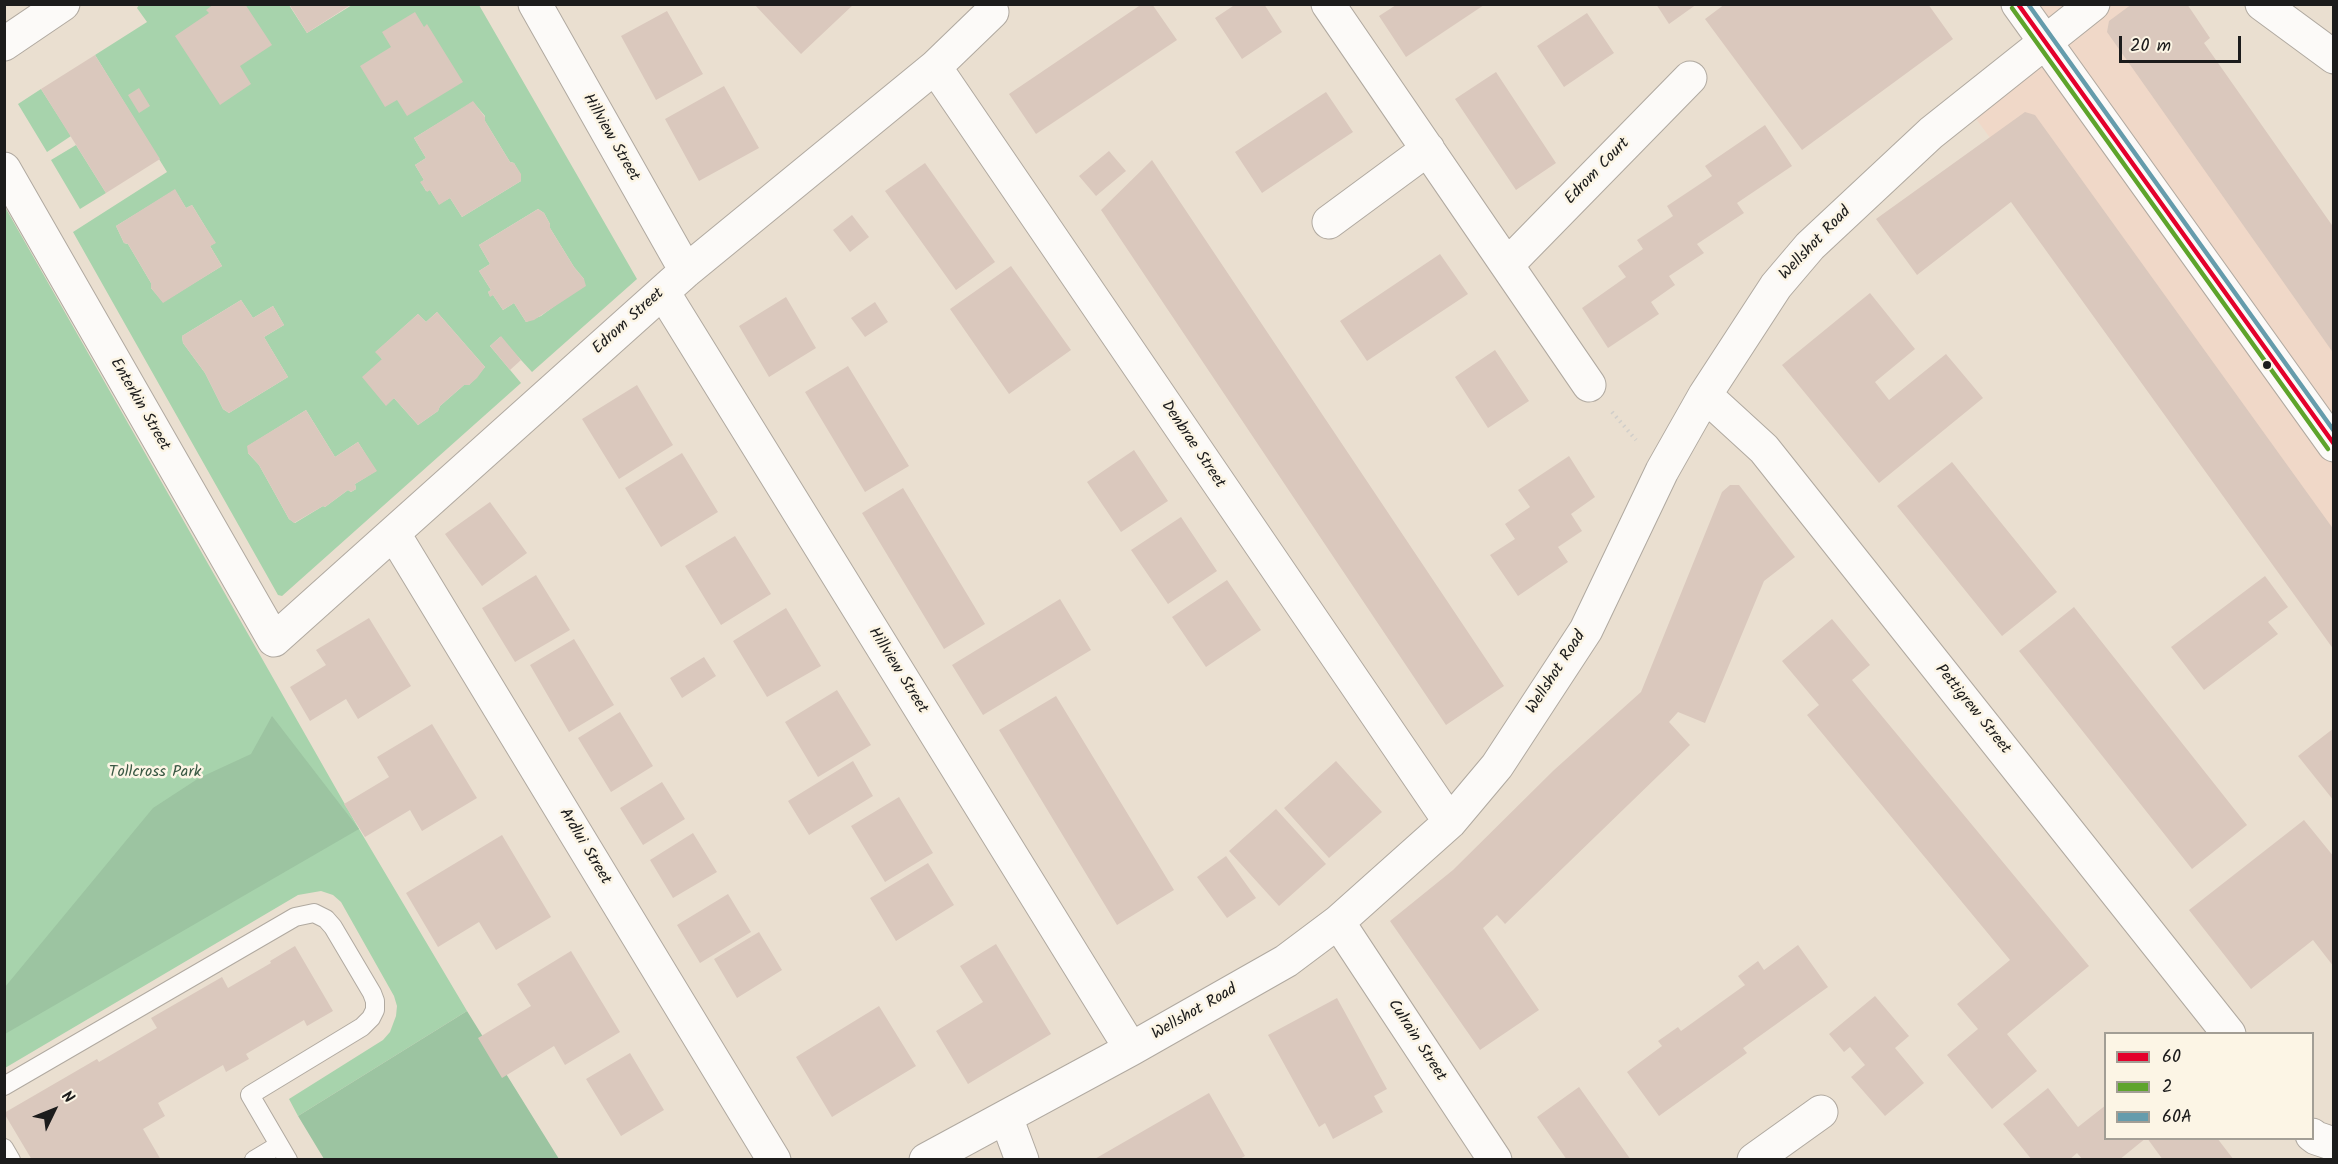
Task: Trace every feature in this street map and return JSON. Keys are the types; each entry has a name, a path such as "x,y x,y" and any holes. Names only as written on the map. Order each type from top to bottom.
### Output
{"street":[{"path":"4,44 63,4"},
{"name":"Hillview Street","path":"535,4 674,282 1131,1049"},
{"path":"1328,4 1589,385"},
{"path":"2019,4 2334,445"},
{"name":"Wellshot Road","path":"926,1160 1131,1049 1286,961 1338,922 1450,822 1497,766 1586,630 1662,471 1705,395 1776,286 1810,246 1931,133 2093,4"},
{"path":"2262,4 2334,57"},
{"name":"Edrom Street","path":"274,640 674,282 935,67 992,12"},
{"name":"Denbrae Street","path":"935,67 1450,822"},
{"name":"Edrom Court","path":"1507,265 1690,78"},
{"path":"1329,222 1428,149"},
{"name":"Enterkin Street","path":"4,169 274,640"},
{"name":"Pettigrew Street","path":"1705,395 1764,449 2227,1032"},
{"name":"Ardlui Street","path":"394,534 774,1160"},
{"name":"Culrain Street","path":"1338,922 1495,1160"},
{"path":"1754,1160 1821,1112"},
{"path":"1006,1117 1022,1160"},
{"path":"2314,1136 2334,1144"}],"lane":[{"path":"4,1086 295,918 314,913 326,919 333,927 372,993 375,1010 362,1027 250,1095 284,1152 254,1160"},
{"path":"4,1148 11,1160"}],"path":[{"path":"1589,385 1662,471"}],"shaded area":[{"path":"2033,5 2142,5 2333,273 2333,604 1974,116 2063,46"}],"green space":[{"path":"139,5 289,5 307,33 352,5 479,5 637,279 532,372 500,337 490,346 521,383 282,596 278,595 73,232 167,172 95,55 147,22 137,8","holes":["473,102 485,116 485,121 510,162 514,163 521,181 462,217 450,198 439,204 430,190 426,191 421,182 424,180 415,165 426,158 414,138","175,190 186,208 192,205 215,243 210,246 222,266 163,302 151,288 151,283 128,244 124,243 116,226","538,209 544,213 550,228 584,279 584,284 541,316 526,322 514,303 503,310 493,295 490,296 488,292 491,290 479,271 490,264 479,245","241,300 253,318 273,306 284,325 264,337 288,377 229,413 223,409 205,373 183,343 182,336","437,312 485,367 469,385 464,385 440,406 438,411 418,425 394,398 386,405 382,359 376,352 418,314 426,322","306,410 335,457 358,442 376,471 355,484 356,489 351,492 348,490 325,507 323,506 295,523 289,519 259,465 248,453 248,446"]},
{"path":"41,89 71,136 47,152 18,104"},
{"path":"76,145 106,193 80,209 51,160"},
{"name":"Tollcross Park","path":"5,207 359,829 467,1011 298,1116 289,1099 383,1040 390,1032 396,1016 397,1006 394,996 341,902 333,895 321,891 298,895 5,1068"},
{"path":"272,716 359,829 5,1034 5,987 153,808 199,778 251,754"},
{"path":"467,1011 559,1159 324,1159 298,1116"}],"building":[{"path":"214,4 245,4 272,45 240,66 251,84 220,105 175,36 209,13 206,10"},
{"path":"289,4 352,4 307,33"},
{"path":"754,4 854,4 801,54"},
{"path":"1142,4 1152,4 1177,40 1036,134 1009,94"},
{"path":"1236,4 1264,4 1282,32 1242,59 1215,18"},
{"path":"1656,4 1697,4 1669,24"},
{"path":"1725,4 1928,4 1953,39 1802,150 1705,19"},
{"path":"2132,4 2187,4 2210,38 2204,43 2334,228 2334,354 2107,32 2109,21"},
{"path":"1396,5 1484,5 1406,57 1379,16"},
{"path":"667,11 703,74 656,100 621,36"},
{"path":"415,12 424,27 427,24 463,82 407,116 397,100 385,107 360,66 391,47 382,32"},
{"path":"1587,13 1614,53 1564,87 1537,46"},
{"path":"95,55 160,159 106,193 41,89"},
{"path":"1496,72 1556,163 1516,190 1455,99"},
{"path":"724,86 759,148 699,181 665,119"},
{"path":"139,88 150,106 139,113 128,95"},
{"path":"1326,92 1353,132 1262,193 1235,152"},
{"path":"473,101 485,117 485,121 510,162 514,163 521,174 521,181 462,217 450,198 439,205 430,190 427,192 420,182 424,180 415,165 426,158 414,138"},
{"path":"2025,112 2035,115 2334,530 2334,650 2011,202 1917,275 1876,219"},
{"path":"1765,125 1792,166 1737,203 1744,213 1697,244 1704,253 1669,276 1675,285 1651,302 1659,314 1608,348 1582,308 1626,277 1618,266 1643,249 1637,240 1673,216 1667,206 1712,176 1705,166"},
{"path":"1109,151 1126,171 1096,196 1079,176"},
{"path":"1152,160 1504,686 1446,725 1101,210"},
{"path":"925,163 995,262 956,290 885,191"},
{"path":"175,189 186,208 192,205 216,243 210,246 222,266 163,303 151,288 151,283 128,244 124,243 116,226"},
{"path":"538,209 544,213 550,228 584,279 586,286 534,320 526,322 514,303 503,310 493,295 490,297 488,292 491,290 479,271 490,264 479,245"},
{"path":"852,215 869,237 850,252 833,230"},
{"path":"1440,254 1468,294 1367,361 1340,321"},
{"path":"1011,266 1071,350 1009,394 950,309"},
{"path":"1870,293 1915,349 1875,382 1889,400 1946,354 1983,398 1879,483 1782,365"},
{"path":"786,297 816,348 769,377 739,326"},
{"path":"241,300 253,318 273,306 284,325 264,337 288,377 229,413 223,409 205,373 183,343 182,336"},
{"path":"875,302 888,322 865,337 851,318"},
{"path":"437,312 485,367 469,385 464,385 440,406 438,411 418,425 394,398 386,406 362,377 382,359 375,352 418,314 426,322"},
{"path":"501,336 521,360 510,370 490,346"},
{"path":"1495,350 1529,401 1488,428 1455,377"},
{"path":"848,366 909,466 865,492 805,392"},
{"path":"637,385 673,445 619,479 582,419"},
{"path":"306,410 335,457 358,442 377,471 355,484 356,489 351,492 348,490 325,507 323,506 294,523 289,519 259,465 248,453 247,446"},
{"path":"1134,450 1168,501 1121,532 1087,482"},
{"path":"682,453 718,512 661,547 625,488"},
{"path":"1569,456 1595,497 1571,514 1582,531 1558,547 1568,562 1518,596 1490,555 1515,539 1505,524 1530,507 1518,490"},
{"path":"1952,462 2057,592 2002,636 1897,506"},
{"path":"1730,485 1739,485 1795,557 1764,581 1705,723 1678,712 1669,722 1690,745 1505,924 1497,915 1483,928 1539,1010 1480,1050 1390,921 1453,870 1554,770 1641,692 1722,492"},
{"path":"903,488 985,624 944,649 862,513"},
{"path":"490,502 527,553 482,586 445,534"},
{"path":"1181,517 1217,571 1168,604 1131,550"},
{"path":"735,536 771,594 721,625 685,566"},
{"path":"536,575 570,630 515,662 482,608"},
{"path":"2265,576 2288,607 2268,622 2278,634 2204,690 2171,647"},
{"path":"1227,580 1261,630 1206,667 1172,617"},
{"path":"1060,599 1091,650 983,715 952,665"},
{"path":"2074,607 2247,825 2192,869 2019,651"},
{"path":"786,608 821,666 767,697 733,641"},
{"path":"369,618 411,686 358,719 346,699 310,721 290,687 326,665 316,650"},
{"path":"1832,619 1870,665 1852,680 2089,966 2007,1034 2037,1071 1992,1109 1947,1055 1978,1029 1957,1004 2010,960 1807,715 1819,705 1782,661"},
{"path":"574,639 614,705 569,732 530,665"},
{"path":"704,657 716,676 682,698 670,678"},
{"path":"837,690 871,745 818,777 785,722"},
{"path":"1056,696 1174,890 1117,925 999,730"},
{"path":"620,712 653,766 611,792 578,738"},
{"path":"432,724 477,798 422,831 410,810 365,837 344,804 389,777 377,757"},
{"path":"2334,728 2334,801 2298,756"},
{"path":"853,761 873,796 809,835 788,801"},
{"path":"1336,761 1382,812 1329,858 1284,808"},
{"path":"662,782 685,819 643,845 620,808"},
{"path":"899,797 933,853 885,882 851,826"},
{"path":"1276,809 1326,864 1279,906 1229,851"},
{"path":"2304,820 2334,857 2334,967 2313,940 2251,989 2189,910"},
{"path":"693,833 717,872 673,898 650,860"},
{"path":"502,835 551,917 496,950 479,922 438,947 406,893"},
{"path":"1226,856 1256,898 1227,918 1197,877"},
{"path":"928,863 954,905 896,941 870,898"},
{"path":"728,894 751,932 700,963 677,925"},
{"path":"759,932 782,970 737,998 714,959"},
{"path":"996,944 1051,1034 968,1084 936,1031 983,1002 960,966"},
{"path":"1798,945 1828,987 1743,1048 1747,1053 1659,1116 1627,1072 1662,1046 1658,1041 1678,1027 1681,1031 1745,985 1738,976 1758,961 1764,970"},
{"path":"295,946 333,1011 307,1026 304,1020 246,1054 249,1059 226,1072 223,1065 158,1103 165,1116 143,1129 161,1160 32,1160 4,1113 97,1059 99,1062 157,1028 151,1018 222,977 228,988"},
{"path":"571,951 620,1032 565,1065 554,1046 502,1078 478,1038 531,1006 517,984"},
{"path":"1875,996 1909,1036 1895,1048 1924,1083 1885,1116 1851,1077 1865,1065 1850,1047 1844,1052 1829,1034"},
{"path":"1337,998 1387,1089 1374,1096 1383,1112 1333,1139 1325,1123 1319,1127 1268,1035"},
{"path":"879,1006 916,1066 832,1117 796,1057"},
{"path":"630,1053 664,1110 621,1136 586,1079"},
{"path":"1579,1087 1631,1160 1567,1160 1537,1117"},
{"path":"2048,1088 2078,1127 2104,1107 2104,1140 2144,1140 2119,1160 2083,1160 2077,1153 2069,1160 2032,1160 2003,1124"},
{"path":"1209,1093 1245,1156 1238,1160 1093,1160"},
{"path":"2148,1140 2219,1140 2234,1160 2163,1160"}],"transit line":[{"name":"60","path":"2018,4 2334,444"},
{"name":"60A","path":"2028,4 2334,431"},
{"name":"2","path":"2012,8 2328,449"}]}
